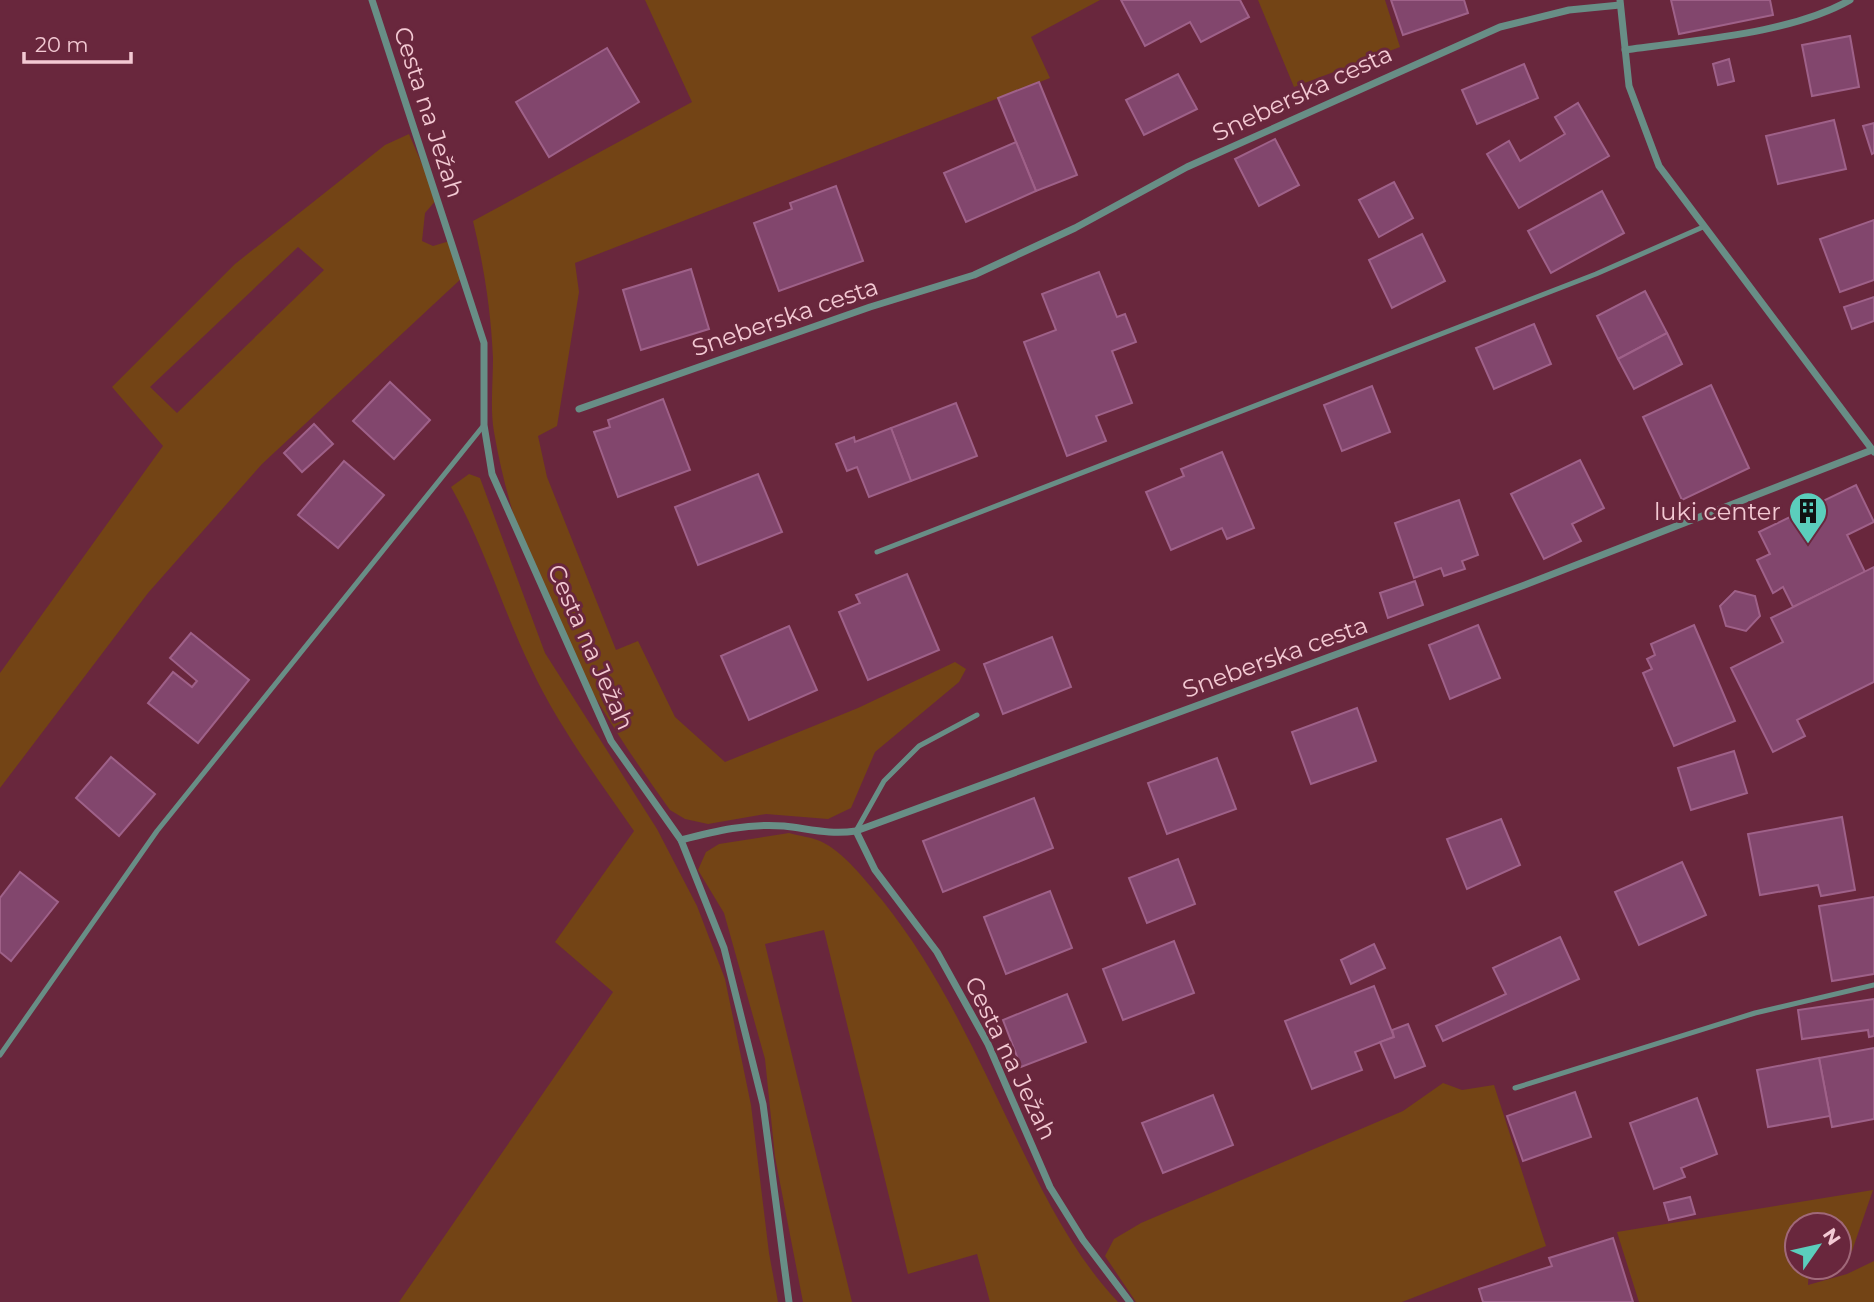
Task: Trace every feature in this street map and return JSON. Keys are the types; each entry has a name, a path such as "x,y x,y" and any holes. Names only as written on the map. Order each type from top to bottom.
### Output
{"street":[{"name":"Cesta na Ježah","path":"372,0 484,343 484,425 492,474 611,741 681,840 724,948 763,1104 789,1302"},
{"path":"1625,50 1795,23 1830,11 1850,0"},
{"name":"Sneberska cesta","path":"579,409 870,307 974,275 1075,228 1187,167 1500,27 1569,10 1620,2 1629,86 1659,166 1873,451 1522,586 856,831 831,835 785,826 739,825 681,840"},
{"name":"Cesta na Ježah","path":"856,831 875,870 936,952 988,1044 1050,1187 1083,1240 1130,1302"}],"lane":[{"path":"877,552 1596,274 1703,227"},
{"path":"0,1055 157,831 484,425"},
{"path":"856,831 884,780 919,746 976,715"},
{"path":"1515,1088 1755,1013 1874,985"}],"shaded area":[{"path":"645,0 1100,0 1031,37 1050,78 575,263 579,292 557,426 538,436 547,477 616,650 638,641 675,717 725,762 858,708 955,662 966,669 959,682 875,752 851,808 828,819 766,814 708,824 685,819 670,810 611,722 560,632 520,536 505,485 493,423 493,358 489,306 473,221 692,102"},
{"path":"1258,0 1385,0 1400,47 1294,87"},
{"path":"409,134 437,199 425,213 422,241 433,246 453,240 463,277 262,464 148,593 0,788 0,673 163,446 112,387 235,264 385,145","holes":["298,247 324,270 177,413 150,387"]},
{"path":"469,474 480,478 545,653 657,829 697,906 725,979 751,1105 769,1253 778,1302 399,1302 613,992 555,942 634,831 566,731 531,668 473,531 451,487"},
{"path":"789,833 820,841 846,859 902,927 939,984 1060,1223 1087,1264 1118,1302 990,1302 977,1254 908,1274 824,930 765,944 852,1302 803,1302 775,1157 765,1059 724,913 698,870 706,852 719,844"},
{"path":"1443,1083 1462,1090 1494,1085 1546,1246 1402,1302 1136,1302 1105,1256 1114,1239 1141,1223 1403,1111"},
{"path":"1873,1190 1853,1248 1853,1211 1783,1211 1783,1281 1808,1281 1808,1285 1822,1281 1853,1281 1853,1271 1874,1261 1874,1302 1639,1302 1617,1232"}],"building":[{"path":"1121,0 1240,0 1249,17 1201,42 1190,22 1145,46"},
{"path":"1391,0 1464,0 1468,13 1403,35"},
{"path":"1671,0 1770,0 1773,15 1679,34"},
{"path":"1850,36 1859,87 1812,96 1802,45"},
{"path":"607,48 639,102 549,157 516,102"},
{"path":"1729,59 1734,81 1718,85 1713,64"},
{"path":"1524,64 1538,98 1477,124 1462,90"},
{"path":"1178,74 1197,109 1144,135 1126,100"},
{"path":"1039,82 1077,175 1036,191 998,98"},
{"path":"1578,103 1609,156 1519,208 1487,154 1509,141 1520,161 1565,134 1555,117"},
{"path":"1834,120 1846,169 1778,184 1766,136"},
{"path":"1874,123 1874,153 1872,154 1863,126"},
{"path":"1275,139 1299,185 1259,206 1235,159"},
{"path":"1016,142 1036,191 966,222 944,173"},
{"path":"1394,182 1413,218 1379,237 1359,200"},
{"path":"836,186 863,261 779,291 754,223 792,209 790,203"},
{"path":"1602,191 1624,233 1551,273 1528,231"},
{"path":"1874,220 1874,280 1840,292 1820,239"},
{"path":"1422,234 1445,281 1392,308 1369,260"},
{"path":"691,269 709,329 641,350 623,290"},
{"path":"1099,272 1117,317 1125,314 1136,342 1112,351 1132,403 1096,416 1106,441 1067,456 1024,342 1056,330 1042,294"},
{"path":"1645,291 1667,333 1618,359 1597,316"},
{"path":"1874,297 1874,321 1852,329 1844,307"},
{"path":"1534,324 1551,364 1494,389 1476,348"},
{"path":"1667,333 1682,364 1634,389 1618,359"},
{"path":"390,382 430,420 394,459 353,421"},
{"path":"1711,385 1749,468 1682,500 1643,417"},
{"path":"1372,386 1390,432 1342,451 1324,405"},
{"path":"663,399 690,470 618,497 594,432 610,427 608,420"},
{"path":"956,403 977,456 911,481 891,428"},
{"path":"314,424 333,444 302,472 284,453"},
{"path":"891,428 911,481 869,497 857,467 847,471 836,444 854,437 855,442"},
{"path":"1222,452 1254,528 1227,539 1222,528 1171,550 1146,492 1184,476 1181,469"},
{"path":"1580,460 1604,508 1572,524 1581,541 1544,559 1511,494"},
{"path":"344,461 384,495 338,548 298,515"},
{"path":"758,474 782,532 698,565 675,507"},
{"name":"luki center","path":"1856,485 1874,522 1847,535 1865,572 1793,607 1783,587 1773,593 1757,560 1770,554 1759,532"},
{"path":"1459,500 1478,555 1462,561 1465,569 1444,576 1441,568 1414,578 1395,523"},
{"path":"1874,567 1874,682 1797,720 1805,736 1773,752 1731,668 1783,642 1771,618"},
{"path":"907,574 939,650 868,680 839,612 860,603 856,595"},
{"path":"1415,581 1423,605 1388,618 1380,593"},
{"path":"1735,591 1755,596 1760,616 1746,631 1726,626 1720,606"},
{"path":"1478,625 1500,678 1450,699 1429,645"},
{"path":"1694,625 1735,721 1674,746 1643,673 1652,669 1647,659 1655,655 1651,644"},
{"path":"789,626 817,690 749,720 721,656"},
{"path":"191,633 249,680 198,743 148,703 173,672 192,687 197,681 170,658"},
{"path":"1052,637 1071,687 1003,714 984,664"},
{"path":"1357,708 1376,761 1311,784 1292,732"},
{"path":"1734,751 1747,793 1691,810 1678,768"},
{"path":"111,757 155,794 119,836 76,798"},
{"path":"1217,758 1236,809 1167,834 1148,783"},
{"path":"1034,798 1053,848 943,892 923,841"},
{"path":"1842,817 1855,890 1821,896 1818,885 1760,895 1748,834"},
{"path":"1501,819 1520,865 1467,889 1447,839"},
{"path":"1178,859 1195,904 1147,923 1129,878"},
{"path":"1682,862 1706,915 1639,945 1615,892"},
{"path":"20,872 58,902 11,961 0,952 0,898"},
{"path":"1050,891 1072,948 1006,974 984,917"},
{"path":"1874,897 1874,974 1832,981 1819,906"},
{"path":"1560,937 1579,979 1443,1041 1436,1026 1506,994 1493,968"},
{"path":"1174,941 1194,993 1123,1020 1103,969"},
{"path":"1374,944 1385,968 1351,984 1341,960"},
{"path":"1374,986 1394,1037 1355,1052 1362,1070 1312,1089 1285,1021"},
{"path":"1067,994 1086,1042 1021,1067 1003,1020"},
{"path":"1874,999 1874,1036 1869,1037 1868,1030 1802,1039 1798,1010"},
{"path":"1408,1024 1425,1066 1395,1078 1380,1042 1394,1037 1392,1030"},
{"path":"1874,1048 1874,1119 1832,1127 1819,1058"},
{"path":"1819,1058 1830,1116 1768,1127 1757,1070"},
{"path":"1575,1092 1591,1137 1523,1161 1507,1116"},
{"path":"1213,1095 1233,1145 1163,1173 1142,1123"},
{"path":"1697,1098 1717,1154 1681,1168 1685,1177 1654,1189 1630,1123"},
{"path":"1690,1197 1695,1214 1669,1220 1664,1203"},
{"path":"1613,1238 1633,1302 1483,1302 1479,1289 1552,1266 1549,1258"}],"place":[{"name":"luki center","path":"1808,545"}]}
